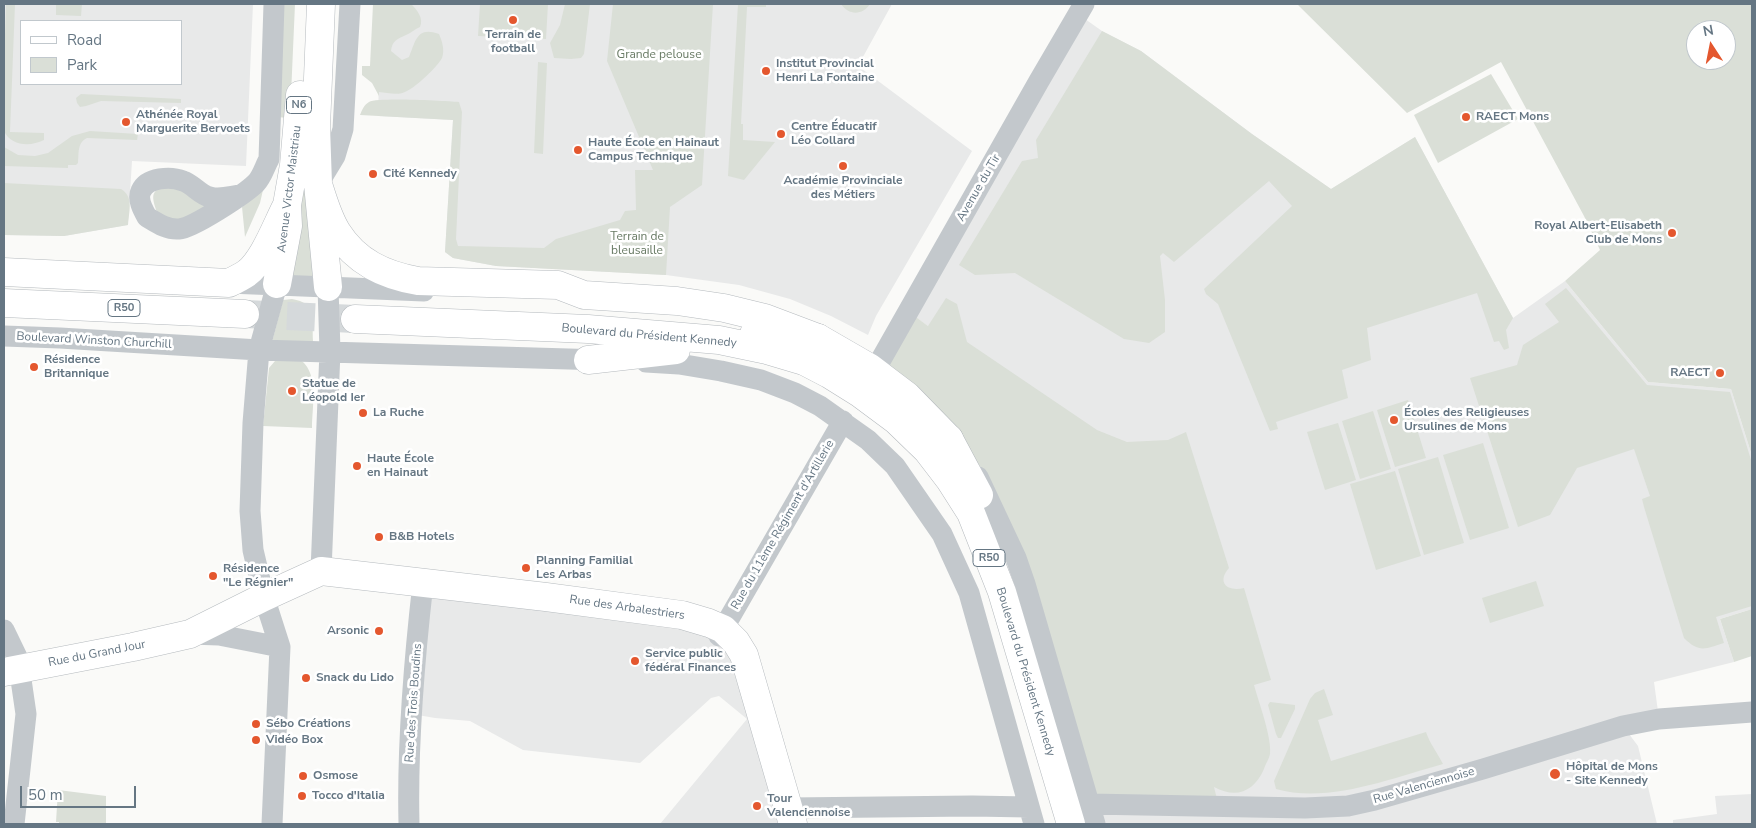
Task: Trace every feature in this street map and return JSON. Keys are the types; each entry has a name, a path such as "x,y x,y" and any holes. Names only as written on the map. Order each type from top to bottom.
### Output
{"main road":[{"name":"Avenue Victor Maistriau","path":"277,284 288,226 286,206 294,165 298,124 304,4"},
{"name":"Avenue Victor Maistriau","path":"322,4 316,128 318,184 328,287"},
{"path":"318,184 336,231 354,254 380,270 398,277 418,281 558,285 584,295 677,301 724,308 765,318 818,338 870,368 907,396 949,439 991,515 1000,547 1002,592"},
{"path":"4,272 229,283 247,273 258,260 268,246 274,228 286,206"},
{"name":"R50","path":"4,303 245,314"},
{"name":"Boulevard du Président Kennedy","path":"355,319 588,330 718,340 767,350 804,361 860,394 896,420 927,450 950,480 971,513 1002,592 1071,824"},
{"path":"588,330 637,327 712,330 818,338"},
{"path":"588,360 653,351 685,349 715,352 764,360 810,373 860,394"},
{"name":"Rue des Arbalestriers","path":"321,571 646,609 695,618 736,642 744,655 791,816"},
{"name":"Rue du Grand Jour","path":"12,670 190,634 321,571"}],"street":[{"name":"Avenue Victor Maistriau","path":"241,195 257,182 269,159 274,4"},
{"path":"318,184 335,156 343,129 350,4"},
{"name":"Avenue du Tir","path":"870,368 879,363 1084,4"},
{"path":"229,283 359,289 584,295"},
{"path":"272,824 280,647 264,597 253,550 250,511 253,423 259,350 277,284"},
{"path":"321,571 330,351 328,287"},
{"name":"Boulevard Winston Churchill","path":"4,336 259,350"},
{"name":"Boulevard du Président Kennedy","path":"259,350 399,353 679,364 761,380 795,393 820,406 868,440 895,466 942,534 969,593 1031,816"},
{"name":"Rue du 11ème Régiment d'Artillerie","path":"721,633 843,421"},
{"name":"Boulevard du Président Kennedy","path":"949,439 982,484 1016,558 1094,824"},
{"name":"Rue des Trois Boudins","path":"409,824 412,714 423,582"},
{"path":"4,630 18,659 12,670 26,714 14,824"},
{"name":"Rue du Grand Jour","path":"190,634 219,635 280,647"},
{"name":"Rue Valenciennoise","path":"1089,804 1305,808 1348,806 1447,779 1623,726 1659,719 1752,712"},
{"path":"791,816 972,806 1031,816"}],"shaded area":[{"name":"Athénée Royal Marguerite Bervoets","path":"4,4 253,4 246,166 132,161 128,225 64,236 4,235"},
{"path":"381,4 892,4 858,66 972,151 876,316 868,335 831,316 790,299 739,285 666,275 496,266 453,258 445,252 453,120 378,116"},
{"name":"Écoles des Religieuses Ursulines de Mons","path":"1078,14 1102,31 1141,51 1252,134 1331,189 1415,137 1513,318 1565,281 1648,382 1731,389 1752,456 1752,609 1720,619 1734,662 1654,682 1659,719 1623,726 1638,746 1657,824 1104,824 967,356 908,311"},
{"path":"423,583 723,629 793,824 660,824 747,719 719,696 711,698 640,763 523,750 470,721 412,714"},
{"name":"Hôpital de Mons - Site Kennedy","path":"1752,794 1752,824 1673,824 1673,820 1717,814 1715,796"}],"green space":[{"path":"6,4 15,4 10,132 44,133 44,140 33,144 21,144 11,140 4,131"},
{"path":"56,4 82,4 81,16 56,15"},
{"path":"282,4 295,4 290,118 276,117"},
{"path":"373,4 411,4 419,14 421,20 420,27 398,39 392,45 391,51 402,60 409,57 418,36 422,33 432,32 439,34 443,46 440,62 421,81 404,93 379,92 379,96 372,83 362,75 362,66 370,66"},
{"name":"Terrain de football","path":"480,4 548,4 546,39 478,36"},
{"path":"565,4 590,4 584,54 581,58 554,58 550,43 560,25"},
{"path":"613,4 713,4 702,185 670,207 666,275 496,266 453,258 445,252 453,120 360,115 363,108 369,102 385,100 459,102 462,112 456,239 458,246 544,248 556,239 620,220 625,211 636,210 635,170 653,170 607,61"},
{"path":"738,4 766,4 766,7 747,7 741,124 743,124 743,140 775,142 744,180 728,176"},
{"path":"841,4 870,4 864,10 856,13 848,11"},
{"name":"Royal Albert-Elisabeth Club de Mons","path":"1297,4 1752,4 1752,456 1731,389 1648,382 1565,281 1600,250 1584,216 1501,62 1407,113"},
{"path":"1102,31 1141,51 1252,134 1331,189 1415,137 1513,318 1506,330 1509,348 1504,350 1499,341 1494,342 1477,293 1367,328 1371,360 1342,370 1348,398 1276,422 1278,429 1270,431 1218,304 1206,294 1204,289 1292,206 1269,181 1174,262 1163,253 1160,256 1165,300 1165,332 1149,343 1124,339 1015,273 975,275 959,265 1022,161 1038,158 1036,140"},
{"path":"538,62 547,63 543,154 534,153"},
{"name":"RAECT Mons","path":"1491,74 1518,119 1438,163 1414,115"},
{"path":"81,94 181,99 181,103 101,101 80,107 76,98"},
{"path":"307,130 318,279 286,276"},
{"path":"90,131 138,134 137,140 87,138 80,145 78,163 76,165 68,165 68,168 4,166 4,147 18,155 35,156 48,153 72,136"},
{"path":"170,182 209,209 176,221 157,212 153,197 154,193"},
{"path":"4,183 121,189 128,196 129,200 128,225 64,236 4,235"},
{"path":"263,190 260,203 245,237 242,207"},
{"path":"1566,288 1647,385 1730,392 1752,463 1752,606 1716,617 1724,643 1712,647 1698,648 1684,638 1644,507 1642,499 1650,496 1634,449 1577,468 1550,515 1518,527 1470,378 1517,365 1523,345 1559,322 1545,304"},
{"path":"946,298 957,304 967,342 1097,430 1127,442 1168,440 1186,432 1229,568 1225,573 1224,582 1233,589 1244,588 1271,680 1254,685 1269,739 1269,758 1260,777 1250,788 1237,793 1222,791 1214,787 1219,807 1097,804 988,480 978,463 967,450 879,363 908,311 928,326"},
{"path":"292,299 306,304 312,314 313,341 310,344 272,342 283,300"},
{"path":"283,358 302,361 311,375 313,383 312,428 263,426 269,368 275,361"},
{"path":"1408,400 1426,458 1395,467 1377,410"},
{"path":"1373,411 1391,469 1360,479 1342,421"},
{"path":"1338,423 1356,480 1325,490 1307,432"},
{"path":"1483,443 1509,528 1470,540 1443,455"},
{"path":"1438,457 1464,543 1424,555 1398,469"},
{"path":"1395,471 1421,556 1376,570 1350,484"},
{"path":"1536,581 1544,606 1490,623 1482,598"},
{"path":"1752,609 1752,656 1734,662 1720,619"},
{"path":"1324,689 1333,715 1318,720 1331,761 1426,732 1443,764 1381,782 1338,791 1296,793 1276,789 1274,781 1310,699 1315,693"},
{"path":"1270,702 1295,705 1295,709 1281,738 1278,738 1276,734 1268,705"},
{"path":"58,790 106,796 106,824 59,824 59,822 56,822"}],"tunnel":[{"path":"245,314 355,319"}],"place":[{"name":"Terrain de football","path":"513,20"},
{"name":"Institut Provincial Henri La Fontaine","path":"766,71"},
{"name":"RAECT Mons","path":"1466,117"},
{"name":"Athénée Royal Marguerite Bervoets","path":"126,122"},
{"name":"Centre Éducatif Léo Collard","path":"781,134"},
{"name":"Haute École en Hainaut Campus Technique","path":"578,150"},
{"name":"Académie Provinciale des Métiers","path":"843,166"},
{"name":"Cité Kennedy","path":"373,174"},
{"name":"Royal Albert-Elisabeth Club de Mons","path":"1672,233"},
{"name":"Résidence Britannique","path":"34,367"},
{"name":"RAECT","path":"1720,373"},
{"name":"Statue de Léopold Ier","path":"292,391"},
{"name":"La Ruche","path":"363,413"},
{"name":"Écoles des Religieuses Ursulines de Mons","path":"1394,420"},
{"name":"Haute École en Hainaut","path":"357,466"},
{"name":"B&B Hotels","path":"379,537"},
{"name":"Planning Familial Les Arbas","path":"526,568"},
{"name":"Résidence \"Le Régnier\"","path":"213,576"},
{"name":"Arsonic","path":"379,631"},
{"name":"Service public fédéral Finances","path":"635,661"},
{"name":"Snack du Lido","path":"306,678"},
{"name":"Sébo Créations","path":"256,724"},
{"name":"Vidéo Box","path":"256,740"},
{"name":"Hôpital de Mons - Site Kennedy","path":"1555,774"},
{"name":"Osmose","path":"303,776"},
{"name":"Tocco d'Italia","path":"302,796"},
{"name":"Tour Valenciennoise","path":"757,806"}],"park label":[{"name":"Grande pelouse","path":"659,55"},
{"name":"Terrain de bleusaille","path":"637,244"}]}
